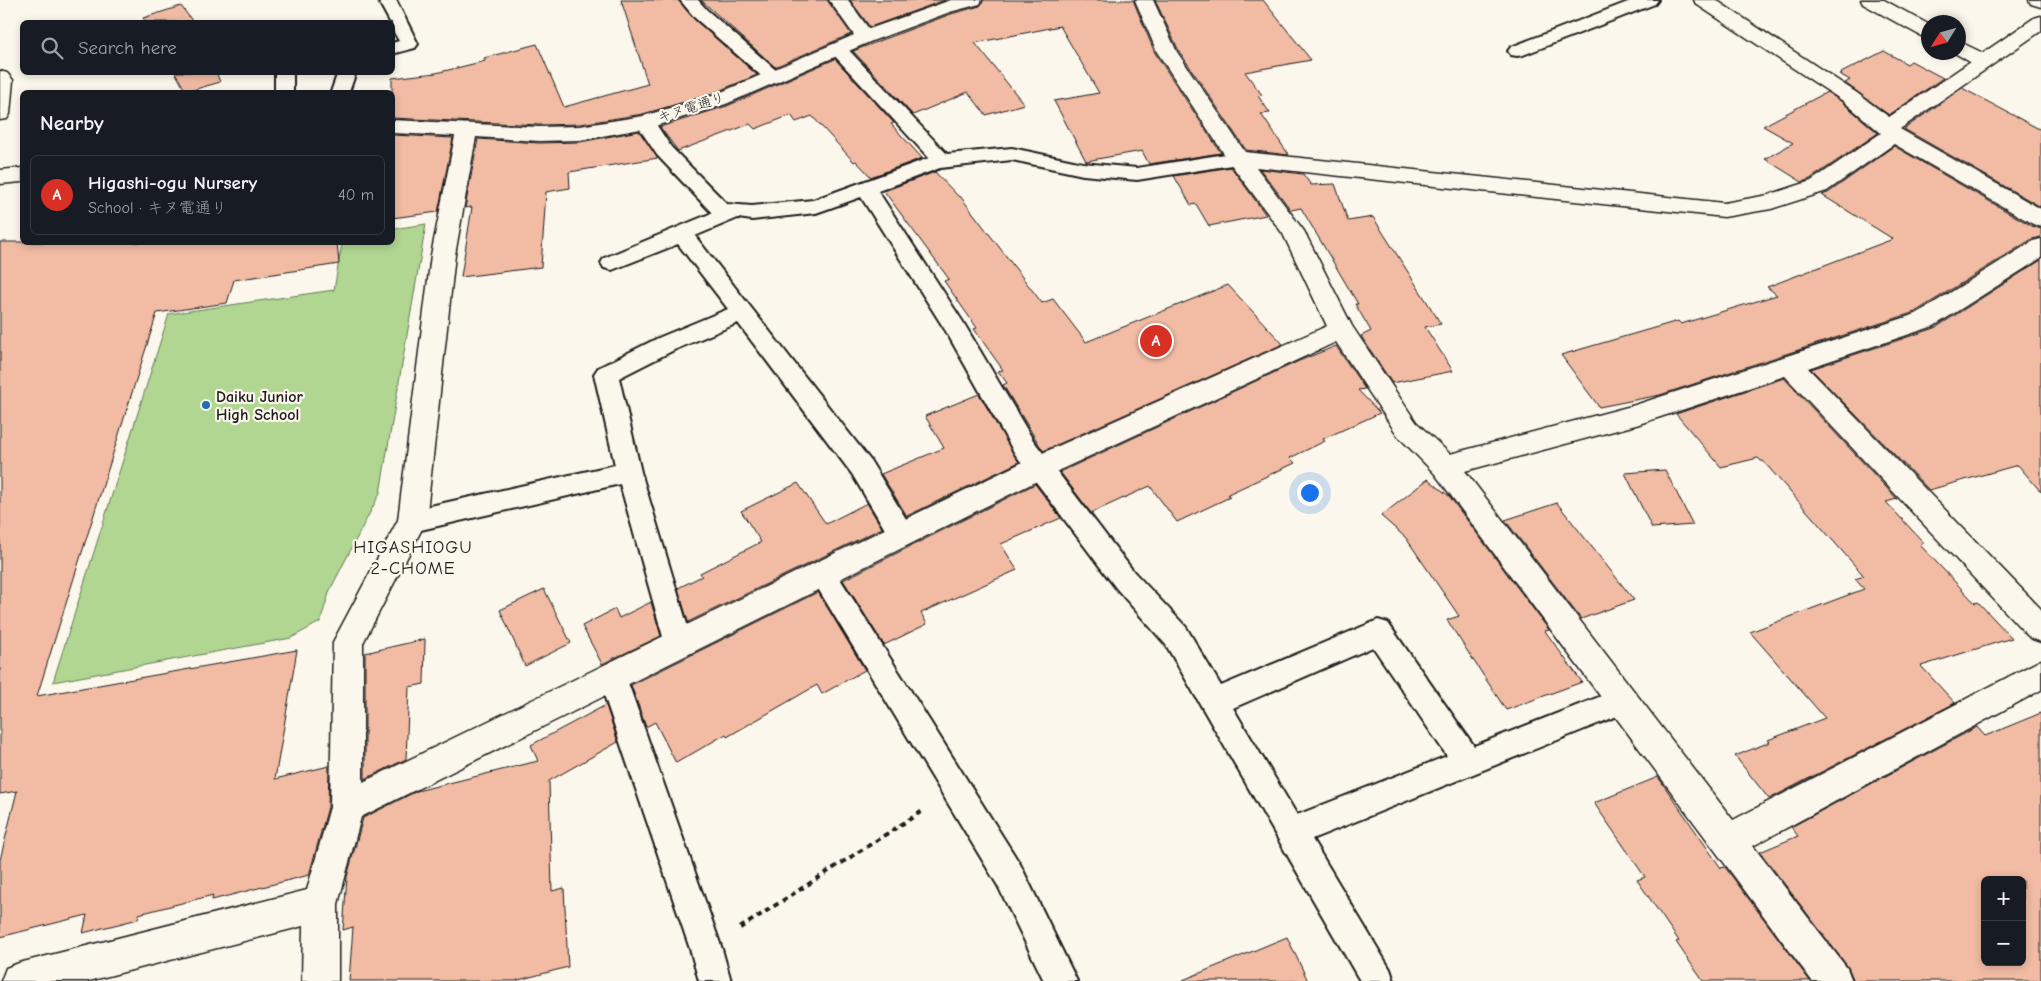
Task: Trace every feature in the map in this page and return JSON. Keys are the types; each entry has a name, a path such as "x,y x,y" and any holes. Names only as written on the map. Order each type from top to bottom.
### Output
{"street":[{"path":"838,0 865,37"},
{"name":"キヌ電通り","path":"395,126 539,134 580,133 645,122 719,100 865,37 944,8 973,0"},
{"path":"1144,0 1167,52 1238,158 1293,231 1341,330 1407,429 1445,466 1834,981"},
{"path":"1703,0 1850,97 1890,131 2041,219"},
{"path":"1870,0 1921,28"},
{"path":"1238,158 1724,210 1771,202 1818,186 1984,61 2041,22"},
{"path":"1966,51 1984,61"},
{"path":"0,77 3,80 0,114"},
{"path":"320,981 321,904 347,807 348,642 412,521 443,255 467,129"},
{"path":"0,177 20,175"},
{"path":"1445,466 1636,415 1925,320 2041,247"},
{"path":"347,807 1040,467 1341,330"},
{"path":"1789,364 2041,629"},
{"path":"1728,841 2041,674"},
{"path":"19,981 321,904"}],"lane":[{"path":"387,0 409,44 395,48"},
{"path":"689,0 701,14 772,76"},
{"path":"1517,51 1649,0"},
{"path":"838,49 943,160"},
{"path":"284,75 284,90"},
{"path":"341,90 346,75"},
{"path":"645,122 664,151 721,210 752,213 816,206 943,160 1012,154 1083,169 1137,174 1238,158"},
{"path":"866,188 955,328 1024,447 1124,580 1176,636 1378,981"},
{"path":"612,263 737,211"},
{"path":"682,234 861,467 902,535"},
{"path":"679,644 630,472 606,374 666,344 742,312"},
{"path":"412,521 630,472"},
{"path":"823,574 1009,875 1061,981"},
{"path":"1215,702 1378,632 1468,762"},
{"path":"612,676 715,981"},
{"path":"1291,832 1622,701"}],"path":[{"path":"706,950 956,789"}],"green space":[{"path":"426,224 380,493 330,590 320,622 291,638 53,682 169,314 334,290 342,245 395,245 395,229"}],"building":[{"path":"621,0 678,0 694,19 757,75 711,94 643,114 580,124 539,125 395,118 395,90 392,90 392,78 436,73 485,61 484,58 537,44 564,107 648,84"},
{"path":"701,0 827,0 851,34 775,67"},
{"path":"850,0 945,0 870,27"},
{"path":"984,0 1133,0 1155,53 1221,153 1149,164 1142,151 1086,161 1054,101 1099,93 1060,26 975,43 1024,104 986,115 968,92 913,115 853,51 951,14 980,6"},
{"path":"1155,0 1263,0 1311,60 1245,72 1262,95 1258,96 1270,113 1261,114 1289,155 1246,150 1179,51"},
{"path":"181,6 192,20 144,20 143,18"},
{"path":"1884,51 1907,64 1911,61 1943,78 1889,115 1845,83 1850,80 1839,74"},
{"path":"835,59 894,123 891,124 922,158 871,177 856,161 854,162 812,116 796,122 791,115 755,129 750,124 678,151 660,127 727,106"},
{"path":"177,75 217,75 220,82 193,90 185,90"},
{"path":"1962,88 2041,130 2041,207 1904,129"},
{"path":"1827,92 1842,102 1878,133 1810,179 1802,182 1765,159 1793,143 1763,126"},
{"path":"639,131 658,158 569,172 570,188 546,192 541,267 461,277 472,207 465,208 478,139 539,143 580,142"},
{"path":"395,135 453,138 438,212 395,218"},
{"path":"1894,146 2032,226 2041,229 2041,237 2032,239 1915,312 1660,395 1599,407 1561,355 1678,321 1681,324 1777,295 1767,287 1893,239 1822,195 1828,193"},
{"path":"1231,167 1266,215 1209,226 1196,204 1191,205 1174,176"},
{"path":"1260,169 1303,174 1311,185 1335,184 1348,221 1373,217 1441,324 1425,327 1453,371 1392,383 1361,336 1371,331 1355,304 1358,304 1301,208 1291,210"},
{"path":"935,172 960,196 1042,303 1053,299 1086,342 1228,285 1283,344 1043,451 1003,385 1007,383 998,371 1003,370 974,329 977,328 944,281 949,279 884,191"},
{"path":"0,242 20,242 20,245 337,245 339,264 234,280 227,303 157,313 37,696 297,650 275,779 329,766 328,807 309,875 212,900 213,895 139,914 138,919 83,933 87,915 0,937 0,860 17,791 0,794"},
{"path":"2041,260 2041,492 2018,465 1929,490 1811,369 1935,328"},
{"path":"1336,346 1365,389 1358,390 1380,413 1323,439 1325,441 1290,458 1295,463 1228,494 1230,497 1177,522 1150,486 1091,513 1060,472 1299,361"},
{"path":"1784,378 1897,499 1886,502 1924,543 1920,545 1975,603 1978,602 2012,638 1921,666 1955,703 1769,799 1735,756 1770,742 1768,740 1825,718 1750,632 1864,589 1855,579 1864,576 1763,461 1758,458 1721,467 1676,414"},
{"path":"979,394 1019,462 907,516 881,474 944,448 925,416"},
{"path":"1665,470 1693,525 1652,528 1625,473"},
{"path":"1428,479 1449,496 1549,630 1545,631 1582,682 1506,710 1447,620 1459,616 1406,538 1381,516"},
{"path":"798,483 826,524 867,503 882,528 688,622 678,588 702,576 700,573 761,542 741,511"},
{"path":"1035,484 1061,518 1001,544 1017,570 921,613 927,624 884,645 843,580"},
{"path":"1557,503 1634,600 1581,619 1505,520"},
{"path":"544,589 571,643 525,666 500,610"},
{"path":"818,592 865,670 822,694 817,685 727,737 726,734 676,763 655,722 646,727 631,685"},
{"path":"651,602 661,636 602,664 582,626 615,609 619,618"},
{"path":"425,639 424,684 409,687 406,759 365,779 365,653"},
{"path":"606,705 618,742 549,781 552,891 564,888 568,967 515,981 349,981 353,927 343,930 347,877 363,818 417,791 538,761 531,745"},
{"path":"2041,713 2041,981 1854,981 1848,967 1760,852 1798,836 1791,827 1977,727 1985,736"},
{"path":"1658,777 1721,868 1725,867 1810,981 1703,981 1676,942 1679,941 1637,880 1645,877 1594,803"},
{"path":"1287,937 1308,981 1183,981 1183,980"}],"place":[{"name":"Higashi-ogu Nursery","path":"1156,341"},
{"name":"Daiku Junior High School","path":"206,405"}],"district":[{"name":"HIGASHIOGU 2-CHOME","path":"413,557"}]}
